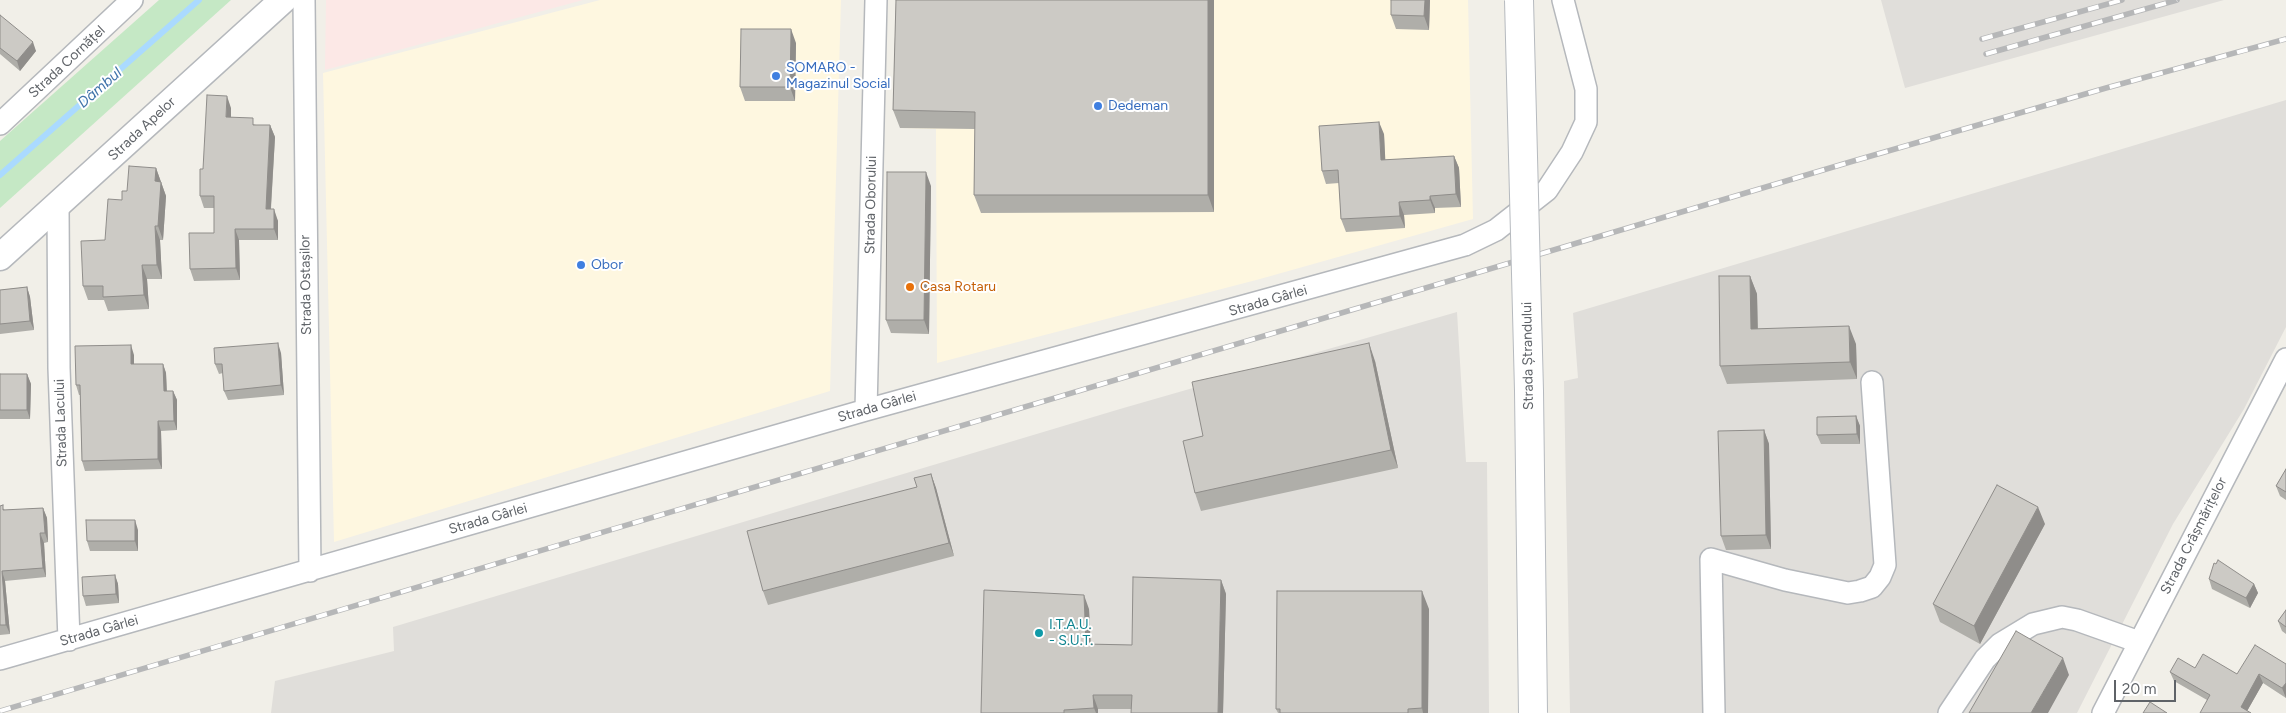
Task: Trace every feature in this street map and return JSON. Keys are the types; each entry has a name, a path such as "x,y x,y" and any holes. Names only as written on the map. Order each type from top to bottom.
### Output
{"main road":[{"name":"Strada Ștrandului","path":"1519,0 1529,391 1533,713"}],"street":[{"name":"Strada Cornățel","path":"0,124 132,0"},
{"name":"Strada Apelor","path":"0,257 58,207 283,0"},
{"name":"Strada Ostașilor","path":"304,0 310,571"},
{"name":"Strada Oborului","path":"866,410 876,0"},
{"name":"Strada Gârlei","path":"0,659 866,410 1465,246 1496,230 1547,190 1572,152 1586,122 1586,89 1563,0"},
{"name":"Strada Lacului","path":"58,207 59,368 69,640"},
{"name":"Strada Crâșmărițelor","path":"2103,713 2286,359"},
{"path":"1714,713 1711,559 1785,580 1848,592 1872,587 1880,577 1885,565 1872,382"},
{"path":"1949,713 1985,659 2000,644 2033,624 2062,617 2077,620 2139,642"}],"shaded area":[{"path":"326,0 583,0 325,70"},
{"name":"Obor","path":"600,0 841,0 830,391 334,542 323,73"},
{"path":"903,0 1468,0 1473,219 1260,279 937,363 936,129 900,128"},
{"path":"1881,0 2224,0 1905,88"},
{"path":"2286,100 2286,327 2244,409 2173,524 2077,713 1570,713 1564,381 1578,378 1573,313"},
{"path":"1457,312 1466,462 1487,462 1489,713 271,713 275,681 394,651 393,627 1120,409"}],"green space":[{"path":"159,0 231,0 0,208 0,141"}],"building":[{"name":"Dedeman","path":"896,0 1208,0 1208,195 974,195 975,112 893,110"},
{"path":"1391,0 1425,0 1424,16 1391,15"},
{"path":"0,15 33,42 17,61 0,48"},
{"path":"741,29 791,29 790,87 740,87"},
{"path":"207,95 227,96 226,117 253,118 253,125 270,125 266,209 274,209 274,229 235,229 236,268 190,269 189,233 214,233 214,196 200,196 200,169 203,169"},
{"path":"1379,122 1381,160 1454,156 1456,194 1430,196 1430,200 1399,202 1400,216 1341,219 1338,170 1322,171 1319,126"},
{"path":"129,166 156,168 155,181 161,182 158,226 155,226 157,265 142,265 144,295 103,297 103,286 83,286 81,241 105,240 108,199 122,200 122,191 127,191"},
{"name":"Casa Rotaru","path":"887,172 926,172 924,320 886,320"},
{"path":"1719,276 1750,276 1751,329 1849,326 1850,362 1720,366"},
{"path":"27,287 30,321 0,324 0,290"},
{"path":"278,343 281,385 224,391 222,364 215,364 214,348"},
{"path":"1369,343 1391,450 1195,493 1183,441 1203,436 1192,382"},
{"path":"131,345 131,364 163,364 164,391 173,391 174,421 158,421 158,459 82,461 80,385 76,385 75,346"},
{"path":"0,374 27,374 27,410 0,410"},
{"path":"1856,416 1857,434 1817,435 1817,417"},
{"path":"1764,430 1766,535 1721,536 1718,431"},
{"path":"2286,469 2286,492 2276,486"},
{"path":"931,474 949,543 763,591 747,531 917,487 914,478"},
{"path":"1997,485 2038,507 1974,626 1933,604"},
{"path":"3,505 3,510 43,508 45,533 40,533 43,568 2,571 6,625 0,625 0,506"},
{"path":"86,520 135,520 135,541 87,541"},
{"path":"2218,560 2254,584 2246,598 2209,579 2214,563 2216,564"},
{"path":"115,575 116,594 83,596 82,577"},
{"name":"I.T.A.U. - S.U.T.","path":"1133,577 1221,580 1218,713 1131,713 1132,695 1093,695 1094,708 1064,710 1064,713 981,713 984,590 1084,595 1086,644 1132,645"},
{"path":"1277,591 1422,591 1422,708 1408,709 1408,713 1280,713 1280,709 1276,709"},
{"path":"2286,610 2286,627 2278,621"},
{"path":"2016,631 2063,658 2031,713 1969,713"},
{"path":"2255,645 2286,664 2286,683 2282,688 2259,674 2241,707 2251,713 2200,713 2210,695 2170,672 2178,658 2195,668 2203,654 2237,674"},
{"path":"2150,702 2167,713 2143,713"}],"waterway":[{"name":"Dâmbul","path":"0,175 199,0"}],"railway":[{"path":"1982,39 2122,0"},
{"path":"1986,54 2177,0"},
{"path":"0,711 1850,162 2106,88 2286,39"}],"place":[{"name":"SOMARO - Magazinul Social","path":"776,76"},
{"name":"Dedeman","path":"1098,106"},
{"name":"Obor","path":"581,265"},
{"name":"Casa Rotaru","path":"910,287"},
{"name":"I.T.A.U. - S.U.T.","path":"1039,633"}]}
